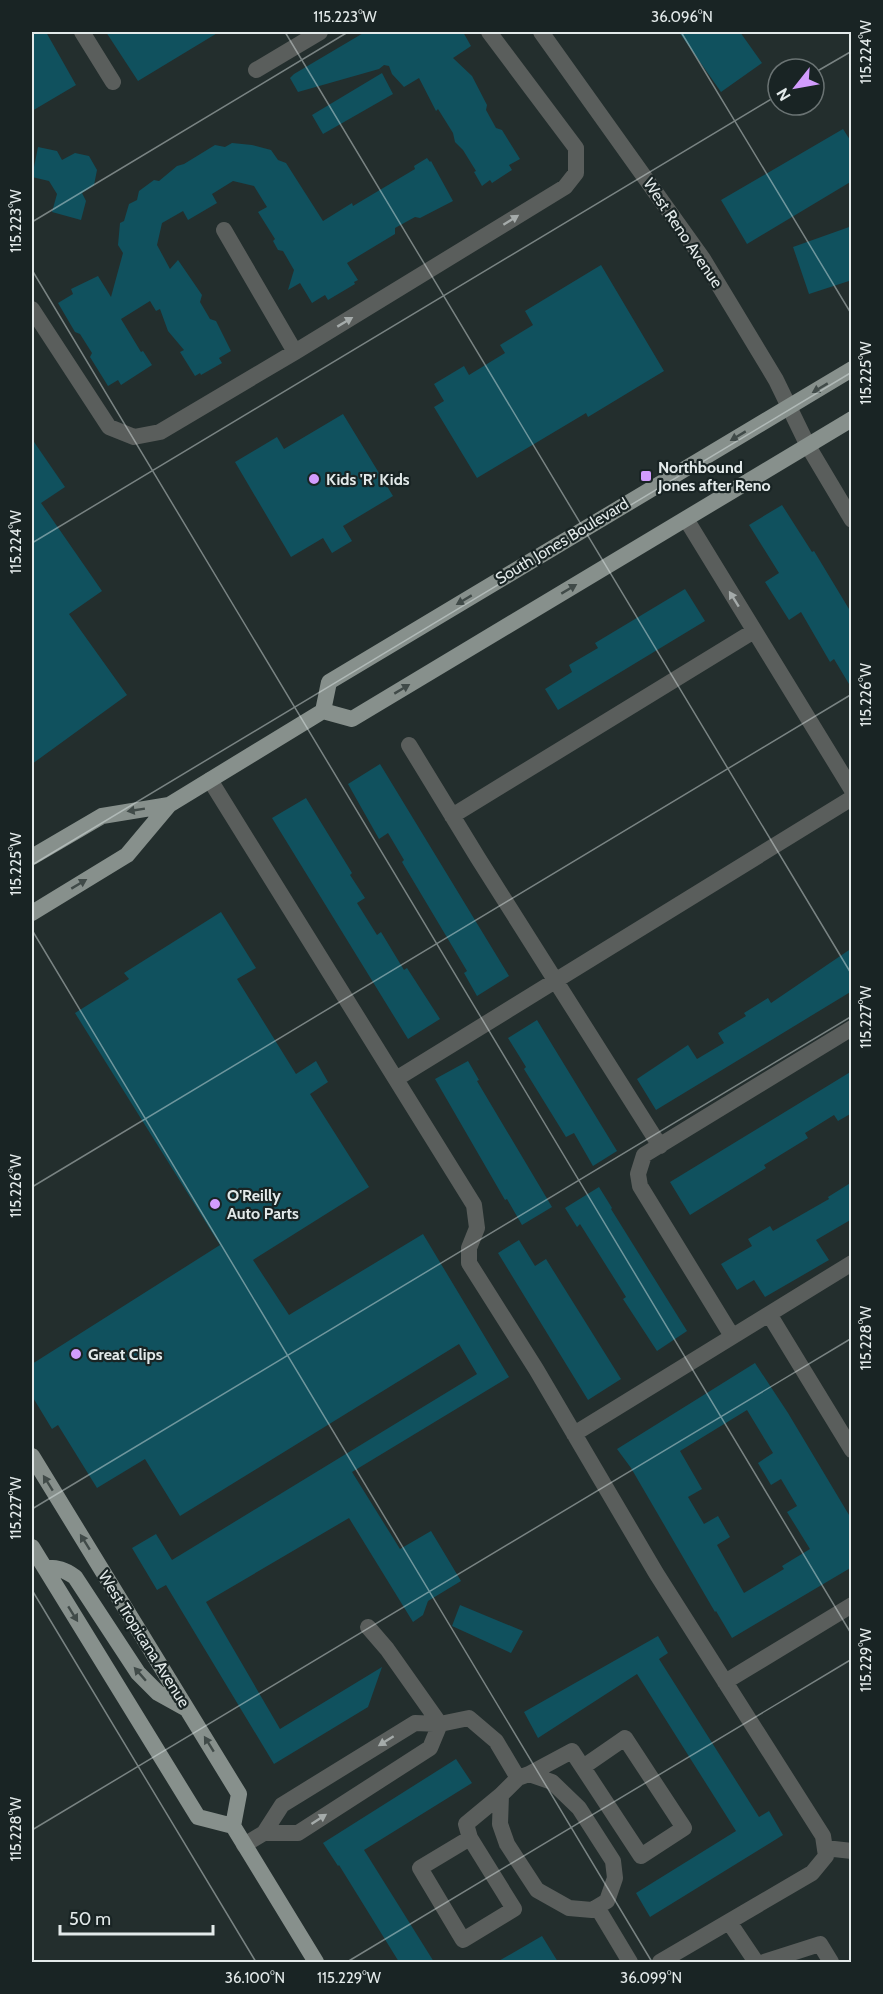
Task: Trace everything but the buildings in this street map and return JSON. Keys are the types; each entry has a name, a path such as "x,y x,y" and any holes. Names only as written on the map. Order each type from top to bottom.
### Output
{"main road":[{"name":"South Jones Boulevard","path":"323,711 329,682 852,369"},
{"path":"32,914 127,855 169,805 323,711 352,719 852,419"},
{"path":"32,857 102,816 169,805"},
{"name":"West Tropicana Avenue","path":"32,1456 239,1794 233,1826"},
{"path":"32,1546 198,1817 233,1826 316,1962"},
{"path":"45,1568 55,1567 75,1577 138,1673 158,1692 186,1708"}],"street":[{"path":"82,32 113,82"},
{"path":"256,70 321,32"},
{"path":"32,309 109,427 134,437 160,432 295,352 565,187 576,173 576,148 489,32"},
{"name":"West Reno Avenue","path":"541,32 703,259 776,380 808,446 852,520"},
{"path":"224,230 295,352"},
{"path":"686,519 852,790"},
{"path":"452,816 754,631"},
{"path":"409,745 660,1146"},
{"path":"210,780 474,1205 477,1228 469,1248 469,1263 536,1369 656,1573 823,1836 826,1856 812,1873 660,1962"},
{"path":"396,1079 852,798"},
{"path":"732,1336 640,1186 638,1174 644,1155 852,1028"},
{"path":"574,1434 852,1263"},
{"path":"769,1314 852,1450"},
{"path":"725,1682 852,1605"},
{"path":"368,1627 387,1649 440,1724"},
{"path":"244,1845 264,1833 282,1805 414,1723 440,1724 469,1718 496,1741 523,1776 552,1782 579,1808 613,1861 615,1878 607,1901 592,1910 569,1908 537,1890 507,1844 500,1824 501,1795"},
{"path":"264,1833 298,1833 430,1748 440,1724"},
{"path":"470,1838 420,1868 464,1940 514,1909 470,1838 466,1824 523,1776 572,1751 641,1856 684,1828 625,1738 583,1767"},
{"path":"825,1848 852,1851"},
{"path":"597,1907 630,1962"},
{"path":"729,1922 756,1962"},
{"path":"764,1962 820,1944 831,1962"}],"place":[{"name":"Northbound Jones after Reno","path":"646,476"},
{"name":"Kids 'R' Kids","path":"314,479"},
{"name":"O'Reilly Auto Parts","path":"215,1204"},
{"name":"Great Clips","path":"76,1354"}]}
